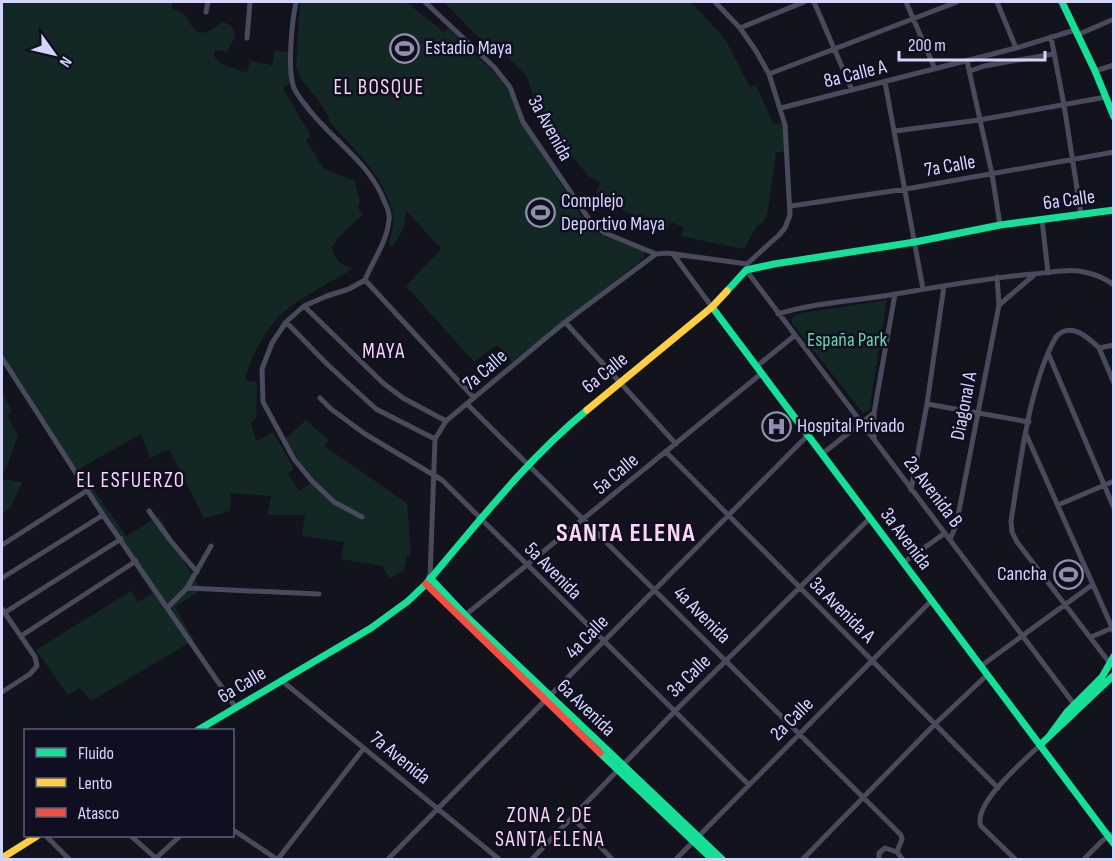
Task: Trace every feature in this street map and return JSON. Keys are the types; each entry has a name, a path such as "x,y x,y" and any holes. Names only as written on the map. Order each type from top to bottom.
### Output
{"street":[{"path":"206,12 208,2"},
{"path":"247,38 250,2"},
{"path":"296,2 291,50 294,89 318,120 369,172 378,185 389,213 389,223 383,244 365,280 349,289 304,306 286,322 272,343 262,369 263,402 294,459 311,480 334,502 362,517"},
{"name":"3a Avenida","path":"424,2 494,67 510,87 523,122 593,225 605,233 656,254"},
{"path":"656,254 673,254 747,264 785,228 790,215 787,140 781,108 756,51 740,28 714,2"},
{"path":"740,28 804,2"},
{"path":"814,2 852,90"},
{"path":"906,2 935,69"},
{"path":"768,74 957,2"},
{"path":"997,2 1016,48"},
{"path":"1062,2 1095,71 1113,116"},
{"path":"1076,32 1113,19"},
{"name":"8a Calle A","path":"781,108 1076,32"},
{"path":"1051,37 1081,214"},
{"path":"970,71 984,66 1053,54"},
{"path":"968,61 992,174 1000,225"},
{"path":"1095,71 1113,65"},
{"path":"885,82 923,289"},
{"path":"895,131 979,120 1106,96"},
{"name":"7a Calle","path":"791,206 906,189 1113,152"},
{"name":"6a Calle","path":"200,729 371,628 408,601 428,581 527,465 560,432 712,307 746,270 915,242 1000,225 1111,212"},
{"path":"1042,220 1048,273"},
{"name":"7a Calle","path":"428,581 435,439 446,421 565,322 656,254"},
{"name":"3a Avenida","path":"673,254 987,675 1111,835 1113,844"},
{"name":"2a Avenida B","path":"746,270 1074,704"},
{"path":"778,314 797,308 998,277 1078,271 1112,283"},
{"path":"999,305 1034,274"},
{"name":"Diagonal A","path":"950,539 956,526 999,305 998,277"},
{"path":"365,280 474,398"},
{"path":"911,490 927,404 944,286"},
{"path":"874,438 874,414 895,294"},
{"path":"304,306 383,384 403,398 446,421"},
{"path":"286,322 371,405 435,439"},
{"path":"565,322 676,444"},
{"path":"1016,860 981,826 979,820 984,804 1050,735 1064,725 1112,677 1109,671 1110,661 1017,542 1012,532 1011,521 1026,434 1041,372 1059,333 1068,329 1079,333 1099,348 1113,383"},
{"path":"757,366 795,336"},
{"path":"1099,348 1113,345"},
{"path":"1048,353 1113,508"},
{"path":"2,358 103,515 236,708"},
{"name":"5a Calle","path":"462,617 762,373"},
{"name":"5a Avenida","path":"320,398 365,434 434,474 749,785"},
{"name":"4a Avenida","path":"467,404 901,836 897,852 903,860"},
{"path":"927,404 1029,422"},
{"path":"822,454 874,414"},
{"path":"1026,434 1112,630 1091,637"},
{"name":"4a Calle","path":"387,860 808,435"},
{"name":"3a Avenida A","path":"666,452 998,788"},
{"path":"1058,505 1113,482"},
{"path":"2,544 88,490"},
{"path":"149,511 197,572"},
{"path":"2,578 103,515"},
{"name":"3a Calle","path":"531,860 675,711 870,518"},
{"path":"903,562 945,532"},
{"path":"2,692 30,674 37,666 35,657 3,611 121,539"},
{"path":"167,608 187,588 211,546"},
{"path":"21,636 136,561"},
{"name":"6a Avenida","path":"428,581 462,617 695,839 713,860"},
{"path":"981,666 1092,585"},
{"path":"187,588 319,594"},
{"name":"2a Calle","path":"675,860 932,600"},
{"path":"1050,735 1058,721 1103,675 1110,661"},
{"path":"802,860 935,724 987,675"},
{"name":"7a Avenida","path":"281,680 500,860"},
{"path":"234,830 278,859 364,748"},
{"path":"573,818 613,860"},
{"path":"1083,860 1111,835"},
{"path":"2,858 36,837"},
{"path":"47,837 70,860"},
{"path":"132,837 156,859 179,837"},
{"name":"6a Avenida","path":"695,839 723,860"},
{"path":"879,860 878,855 885,848 897,852"}],"green space":[{"path":"2,2 173,2 172,8 185,15 198,32 208,31 223,22 234,30 235,37 227,52 215,50 214,56 221,64 247,73 250,61 272,65 275,50 290,52 289,84 283,88 311,136 306,140 323,168 355,181 360,203 358,208 363,214 332,247 338,261 352,269 284,312 260,343 245,380 257,382 256,418 251,423 256,441 273,432 294,469 288,474 299,491 311,482 286,438 306,420 329,440 324,446 407,503 411,556 407,555 404,570 390,579 382,566 341,559 344,542 302,536 305,515 267,515 271,496 231,493 230,511 204,518 169,449 150,458 141,434 79,469 126,536 159,516 201,590 175,607 194,640 91,701 80,688 68,695 36,650 131,591 138,602 152,593 2,360"},
{"path":"300,2 406,2 444,32 448,28 500,78 510,92 533,141 588,226 607,238 644,249 644,258 512,362 497,345 474,362 406,286 441,249 406,210 404,228 393,246 389,244 393,226 392,212 381,184 372,170 330,122 327,114 299,75 296,67"},
{"path":"444,2 688,2 694,5 725,39 750,87 756,85 773,124 783,123 786,152 776,152 767,215 764,221 756,227 744,249 680,236 684,227 670,222 667,229 610,205 612,199 596,193 600,182 588,176 538,111 527,77 500,49 494,53"},
{"name":"España Park","path":"887,300 869,410 863,413 792,323 792,319 796,314"},
{"path":"2,393 12,411 7,415 18,436 2,479"},
{"path":"2,479 22,482 11,506 2,515"}],"traffic: fast":[{"path":"1062,2 1114,117"},
{"path":"727,291 746,270 774,264 915,242 1000,225 1114,210"},
{"path":"712,307 1114,844"},
{"path":"200,729 371,628 408,601 426,584 523,471 587,410"},
{"path":"430,578 465,615 723,860"},
{"path":"1050,735 1067,712 1102,677 1114,656"},
{"path":"1040,745 1114,675"},
{"path":"600,753 713,860"}],"traffic: slow":[{"path":"587,410 712,307 727,291"},
{"path":"2,858 35,837"}],"traffic: jam":[{"path":"426,584 600,753"}],"place":[{"name":"Estadio Maya","path":"404,48"},
{"name":"Complejo Deportivo Maya","path":"540,212"},
{"name":"Hospital Privado","path":"776,426"},
{"name":"Cancha","path":"1068,574"}],"district":[{"name":"EL BOSQUE","path":"379,87"},
{"name":"MAYA","path":"384,351"},
{"name":"EL ESFUERZO","path":"131,480"},
{"name":"SANTA ELENA","path":"626,533"},
{"name":"ZONA 2 DE SANTA ELENA","path":"550,827"}]}
